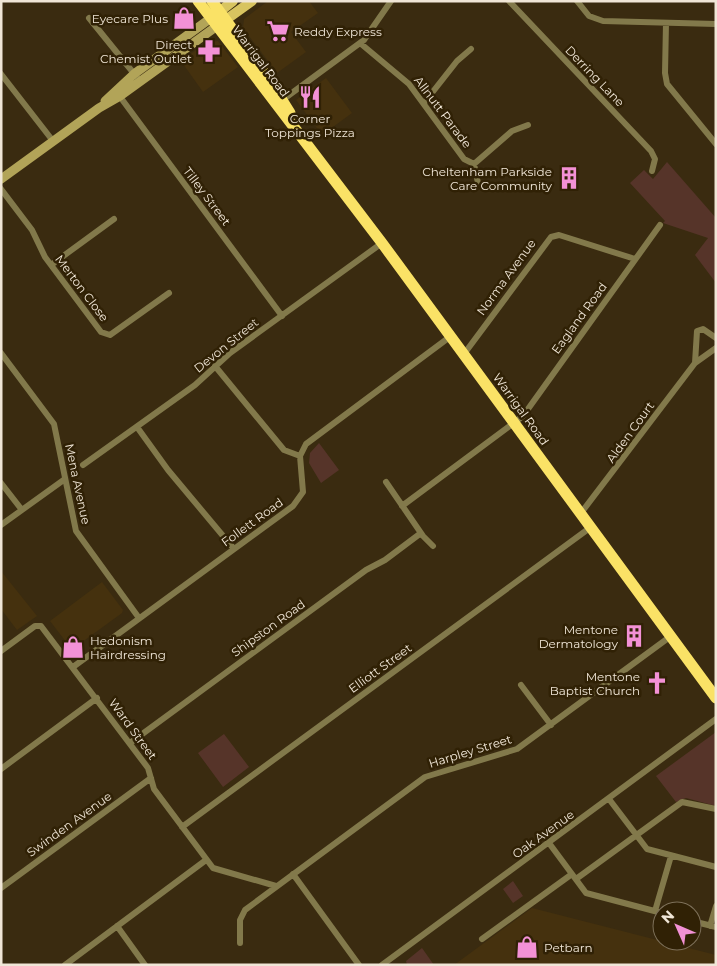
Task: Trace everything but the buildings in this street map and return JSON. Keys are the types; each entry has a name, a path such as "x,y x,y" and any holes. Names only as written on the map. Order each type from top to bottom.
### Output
{"highway":[{"name":"Warrigal Road","path":"198,1 218,19 716,698"},
{"name":"Warrigal Road","path":"212,1 218,19"}],"main road":[{"path":"218,19 233,1"},
{"path":"1,178 218,19 252,1"}],"street":[{"path":"279,102 368,36 391,1"},
{"name":"Derring Lane","path":"509,1 651,151 655,159 652,171"},
{"path":"576,1 587,15 598,20 716,24"},
{"path":"89,18 137,78"},
{"path":"666,23 665,73 667,84 716,144"},
{"name":"Allnutt Parade","path":"360,43 409,84 464,159 474,164"},
{"path":"424,103 457,61 471,49"},
{"path":"1,74 53,141"},
{"name":"Tilley Street","path":"117,93 282,316"},
{"name":"Allnutt Parade","path":"474,164 512,131 528,125"},
{"name":"Allnutt Parade","path":"474,164 478,183"},
{"name":"Merton Close","path":"1,189 30,227 50,265 101,332 110,335 169,293"},
{"path":"50,265 114,219"},
{"name":"Eagland Road","path":"402,506 514,422 527,410 660,225"},
{"name":"Norma Avenue","path":"464,354 551,237 560,235 635,259"},
{"name":"Devon Street","path":"84,465 382,243"},
{"path":"695,363 697,331 703,329 716,338"},
{"path":"215,366 284,450 300,456 311,439 451,336"},
{"name":"Alden Court","path":"582,513 695,363 716,348"},
{"name":"Mena Avenue","path":"1,353 54,424 76,531 139,618"},
{"path":"137,427 168,470 234,549"},
{"name":"Follett Road","path":"73,667 293,506 300,498 304,488 300,456"},
{"path":"1,526 65,479"},
{"path":"386,482 421,533 433,546"},
{"path":"1,483 22,510"},
{"name":"Elliott Street","path":"182,827 591,526"},
{"name":"Shipston Road","path":"130,743 366,570 385,560 421,533"},
{"name":"Ward Street","path":"1,651 35,626 41,626 148,768 154,789 215,870 276,886"},
{"name":"Harpley Street","path":"240,943 240,920 242,913 428,775 513,752 671,636"},
{"path":"521,684 551,725"},
{"path":"1,769 97,698"},
{"name":"Oak Avenue","path":"382,965 716,719"},
{"name":"Swinden Avenue","path":"1,888 151,778"},
{"path":"608,799 647,849 716,867"},
{"path":"482,939 636,836 684,801 716,809"},
{"path":"549,843 586,893 652,910"},
{"path":"661,901 671,856"},
{"path":"65,965 206,860"},
{"path":"293,874 359,965"},
{"path":"713,926 716,906"},
{"path":"117,926 145,965"}],"shaded area":[{"path":"268,1 309,1 318,13 291,32 306,52 277,73 243,28 244,19"},
{"path":"218,41 238,67 203,92 181,61 207,42"},
{"path":"326,78 352,113 322,135 296,100"},
{"path":"667,162 716,218 716,283 695,255 708,238 663,223 665,221 630,183 644,170 653,179"},
{"path":"319,443 339,470 321,483 309,463 310,453"},
{"path":"1,571 37,616 17,630 1,609"},
{"path":"102,582 123,610 122,613 74,648 70,647 50,621"},
{"path":"716,732 716,806 686,798 676,802 656,776"},
{"path":"224,734 249,767 223,787 198,753"},
{"path":"513,881 523,896 513,903 503,889"},
{"path":"532,908 652,939 652,951 700,951 716,955 716,965 454,965"},
{"path":"422,948 434,965 407,965 406,961"}],"place":[{"name":"Eyecare Plus","path":"184,18"},
{"name":"Reddy Express","path":"278,31"},
{"name":"Direct Chemist Outlet","path":"209,51"},
{"name":"Corner Toppings Pizza","path":"310,97"},
{"name":"Cheltenham Parkside Care Community","path":"569,178"},
{"name":"Mentone Dermatology","path":"634,636"},
{"name":"Hedonism Hairdressing","path":"73,647"},
{"name":"Mentone Baptist Church","path":"657,683"},
{"name":"Petbarn","path":"527,947"}]}
